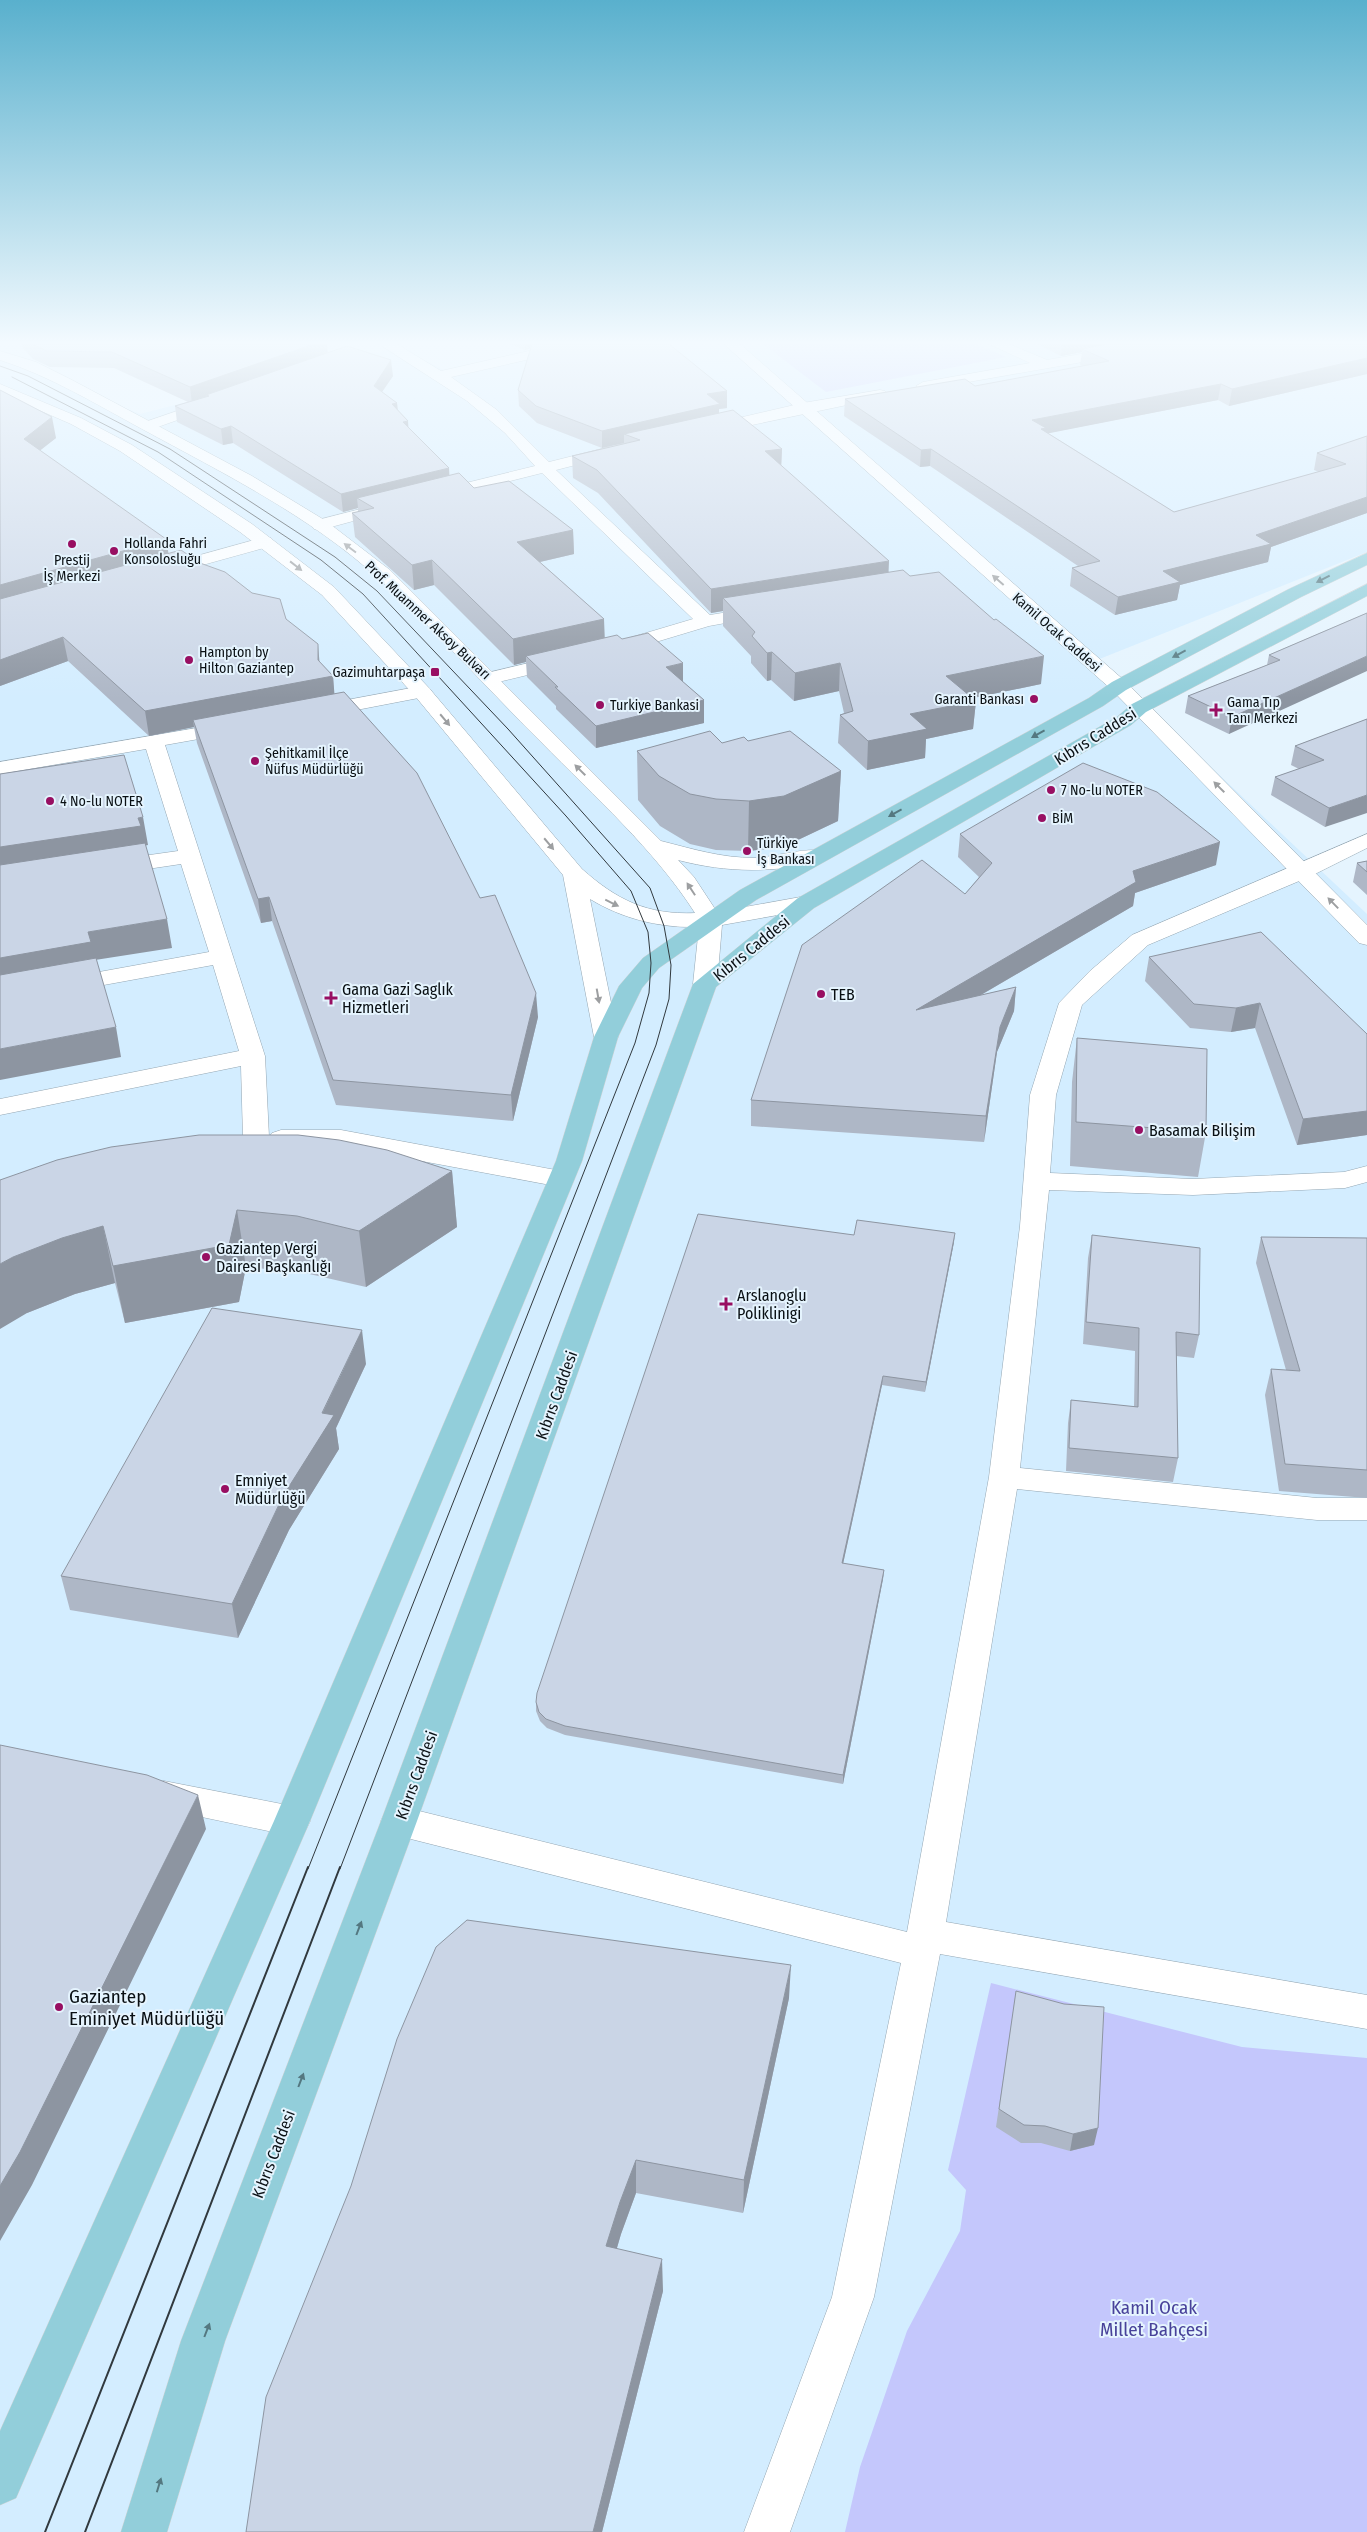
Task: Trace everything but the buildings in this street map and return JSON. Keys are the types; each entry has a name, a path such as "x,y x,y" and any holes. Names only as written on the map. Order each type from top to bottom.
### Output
{"main road":[{"path":"0,2482 292,1821 569,1161 606,1037 631,986 646,969 710,920 748,894 1096,702 1119,686 1295,593 1367,558"},
{"name":"Kıbrıs Caddesi","path":"144,2532 203,2341 399,1821 706,984 806,903 1124,721 1139,708 1367,589"}],"street":[{"path":"147,462 265,542 328,591 422,692 574,874 585,886 601,897 640,913 688,922 755,915 806,903"},
{"name":"Prof. Muammer Aksoy Bulvarı","path":"216,462 320,525 384,574 490,678 655,846 686,882 710,920"},
{"path":"540,462 706,620"},
{"path":"424,498 568,462"},
{"name":"Kamil Ocak Caddesi","path":"865,462 1119,686 1367,938"},
{"path":"320,525 406,503"},
{"path":"151,575 265,542"},
{"path":"601,652 706,620 773,610"},
{"path":"490,678 583,657"},
{"path":"297,716 422,692"},
{"path":"0,768 250,725"},
{"path":"154,743 253,1056 256,1138"},
{"path":"766,2532 853,2298 924,1944 1004,1478 1037,1182 1043,1095 1071,1003 1098,976 1140,940 1303,871 1367,840"},
{"path":"655,846 694,859 738,865 778,864 816,856"},
{"path":"95,870 190,856"},
{"path":"574,874 606,1037"},
{"path":"706,984 710,920"},
{"path":"0,997 221,957"},
{"path":"0,1108 253,1056"},
{"path":"229,1143 256,1138 341,1138 561,1179"},
{"path":"1037,1182 1193,1186 1345,1180 1367,1174"},
{"path":"1004,1478 1317,1509 1367,1509"},
{"path":"130,1787 292,1821"},
{"path":"399,1821 924,1944 1367,2012"}],"shaded area":[{"path":"0,462 1367,462 1367,552 1097,660 1367,914 1367,2532 0,2532"}],"green space":[{"name":"Kamil Ocak Millet Bahçesi","path":"991,1983 1242,2047 1367,2058 1367,2532 845,2532 860,2467 907,2331 960,2231 966,2190 948,2170"}],"tram line":[{"path":"173,462 321,560 363,594 566,816 631,891 648,932 651,963 649,993 635,1043 308,1869"},
{"path":"190,462 335,557 377,591 508,729 650,888 664,926 671,965 669,999 656,1045 340,1869"},
{"path":"45,2532 308,1867"},
{"path":"85,2532 340,1867"}],"place":[{"name":"Prestij İş Merkezi","path":"72,544"},
{"name":"Hollanda Fahri Konsolosluğu","path":"114,551"},
{"name":"Hampton by Hilton Gaziantep","path":"189,660"},
{"name":"Gazimuhtarpaşa","path":"435,672"},
{"name":"Garanti Bankası","path":"1034,699"},
{"name":"Turkiye Bankasi","path":"600,705"},
{"name":"Gama Tıp Tanı Merkezi","path":"1216,710"},
{"name":"Şehitkamil İlçe Nüfus Müdürlüğü","path":"255,761"},
{"name":"7 No-lu NOTER","path":"1051,790"},
{"name":"4 No-lu NOTER","path":"50,801"},
{"name":"BİM","path":"1042,818"},
{"name":"Türkiye İş Bankası","path":"747,851"},
{"name":"TEB","path":"821,994"},
{"name":"Gama Gazi Saglık Hizmetleri","path":"331,998"},
{"name":"Basamak Bilişim","path":"1139,1130"},
{"name":"Gaziantep Vergi Dairesi Başkanlığı","path":"206,1257"},
{"name":"Arslanoglu Poliklinigi","path":"726,1304"},
{"name":"Emniyet Müdürlüğü","path":"225,1489"},
{"name":"Gaziantep Eminiyet Müdürlüğü","path":"59,2007"}]}
